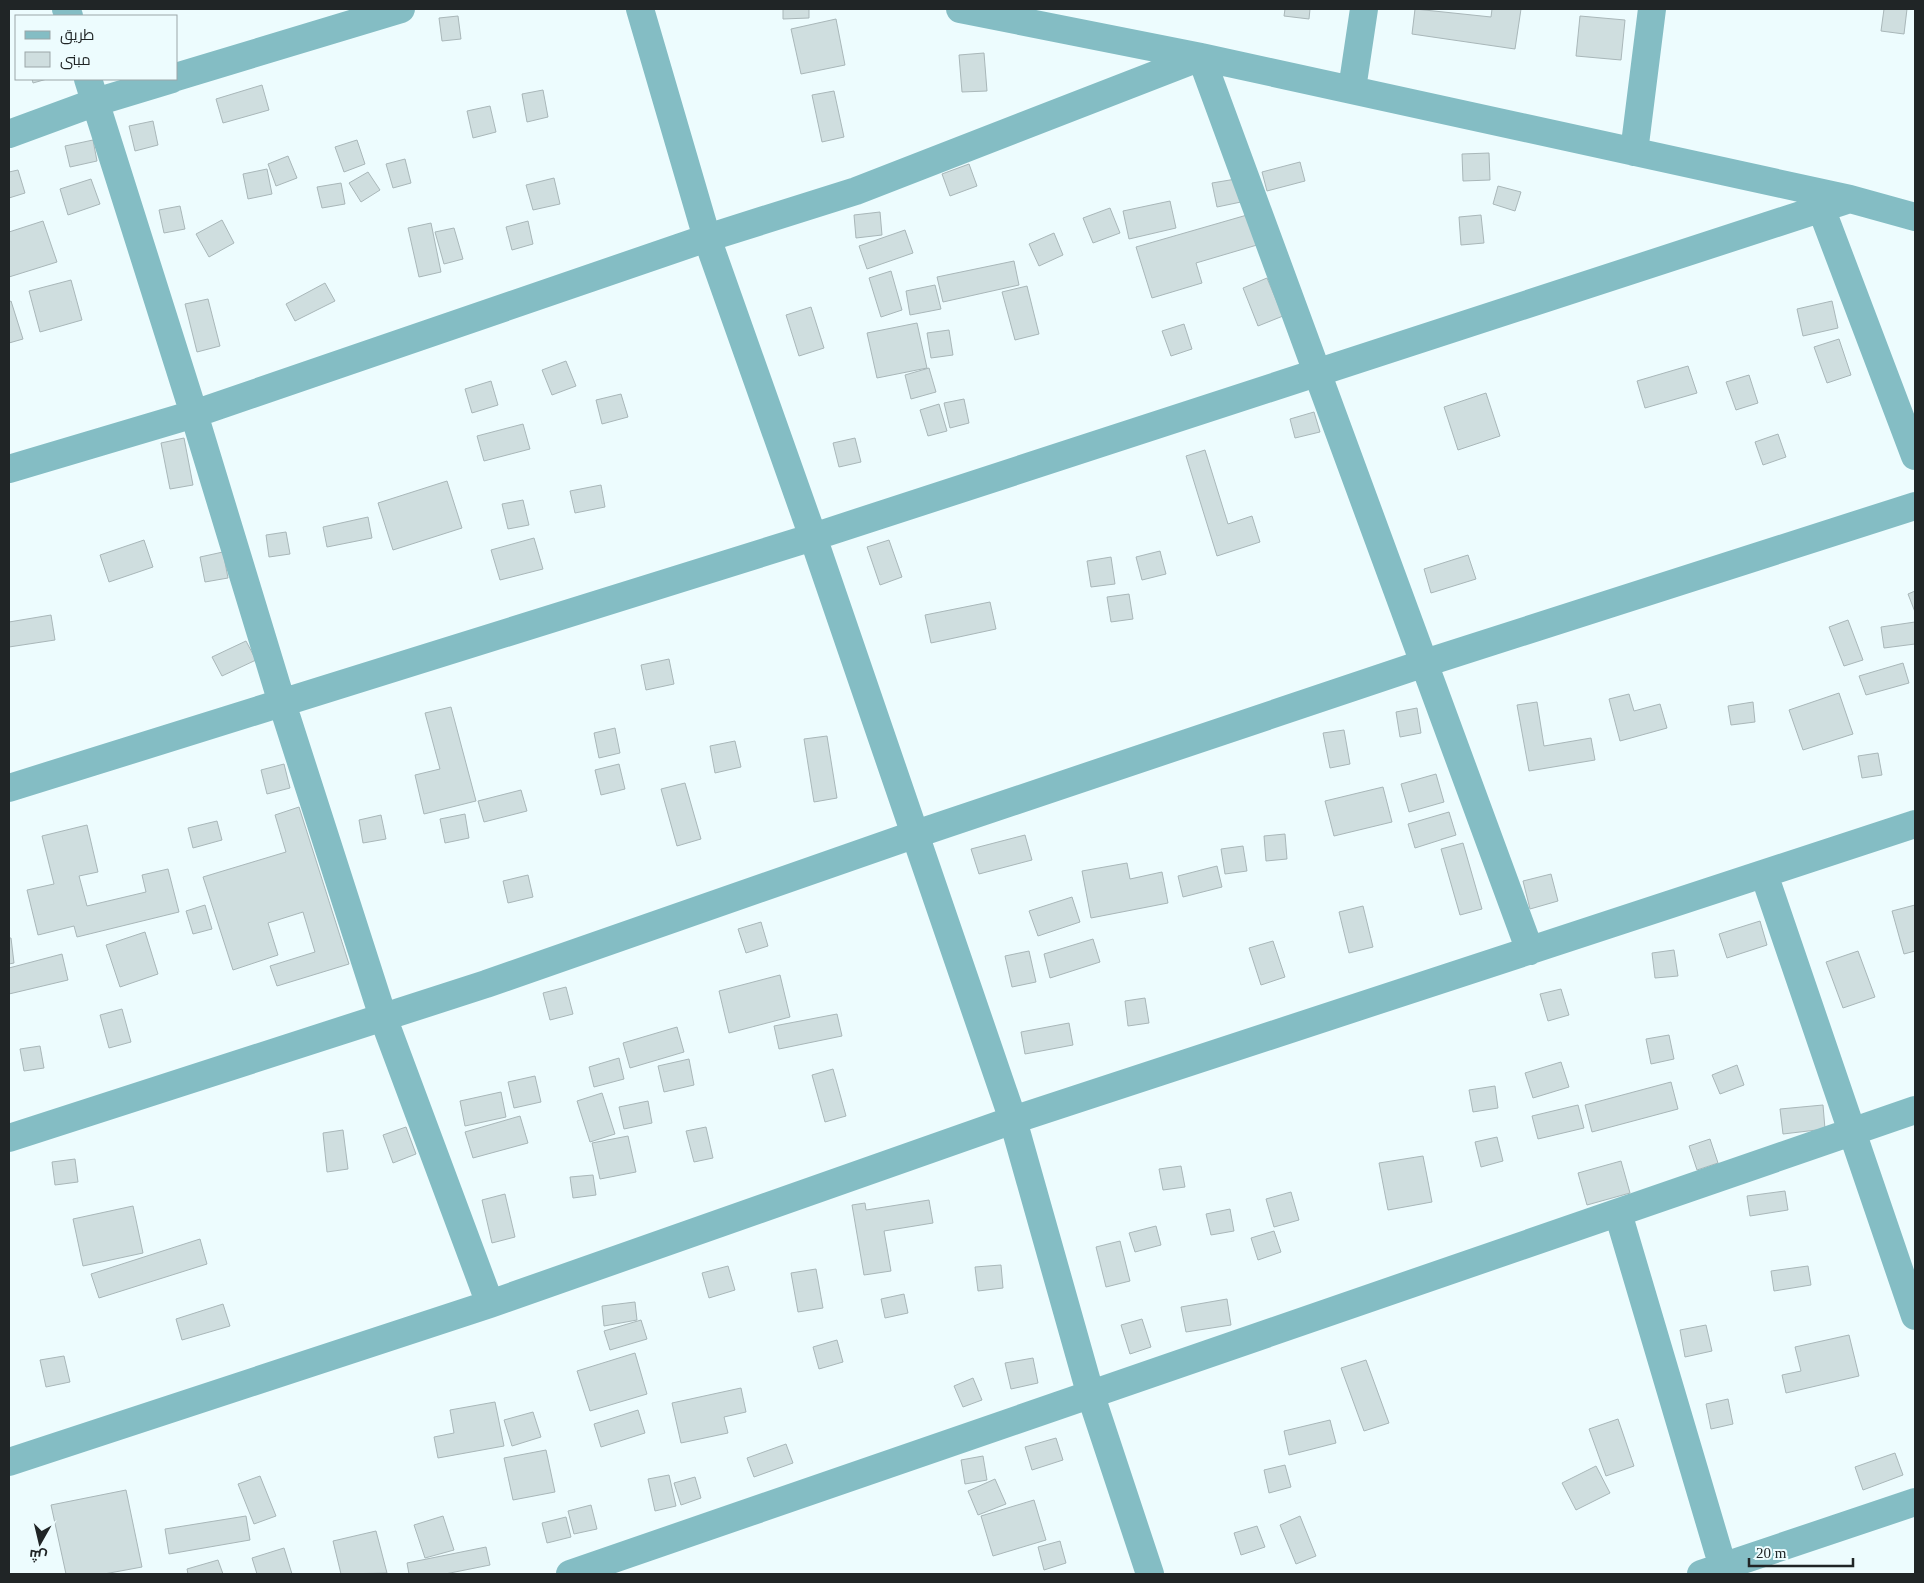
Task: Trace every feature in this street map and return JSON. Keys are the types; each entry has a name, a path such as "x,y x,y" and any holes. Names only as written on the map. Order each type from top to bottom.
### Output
{"street":[{"path":"178,76 401,9"},
{"path":"640,9 708,238 916,834 1013,1120 1091,1396 1150,1574"},
{"path":"960,9 1352,89 1850,199 1915,217"},
{"path":"1352,89 1364,9"},
{"path":"1634,152 1652,9"},
{"path":"9,469 194,414 708,238 856,192 1201,57"},
{"path":"1201,57 1530,951"},
{"path":"9,134 92,90 165,80"},
{"path":"92,90 194,414 282,703 383,1017 490,1304"},
{"path":"9,788 813,537 1850,199"},
{"path":"1821,208 1915,456"},
{"path":"9,1138 486,984 916,834 1424,663 1915,506"},
{"path":"9,1462 490,1304 1013,1120 1915,824"},
{"path":"1764,874 1915,1316"},
{"path":"570,1574 1091,1396 1915,1110"},
{"path":"1618,1213 1716,1572 1915,1502"}],"building":[{"path":"783,9 809,9 809,18 783,19"},
{"path":"1285,9 1310,9 1309,19 1284,16"},
{"path":"1415,9 1491,17 1492,9 1521,9 1515,49 1412,34"},
{"path":"1884,9 1907,9 1904,34 1881,31"},
{"path":"458,16 461,39 442,41 439,18"},
{"path":"1580,16 1625,20 1621,60 1576,56"},
{"path":"836,19 845,65 801,74 791,29"},
{"path":"984,53 987,91 962,92 959,55"},
{"path":"32,80 44,80 33,83"},
{"path":"262,85 269,110 223,123 216,99"},
{"path":"543,90 548,117 527,122 522,94"},
{"path":"834,91 844,137 822,142 812,95"},
{"path":"490,106 496,132 473,138 467,111"},
{"path":"153,121 158,145 135,151 129,126"},
{"path":"93,140 97,161 70,167 65,146"},
{"path":"357,140 365,164 344,172 335,147"},
{"path":"1489,153 1490,180 1463,181 1462,154"},
{"path":"288,156 297,178 276,186 268,164"},
{"path":"405,159 411,183 393,188 386,164"},
{"path":"1300,162 1305,181 1267,191 1262,172"},
{"path":"969,164 977,186 950,196 942,174"},
{"path":"267,169 272,194 248,199 243,174"},
{"path":"18,170 25,193 9,198 9,172"},
{"path":"368,172 380,190 361,202 349,183"},
{"path":"554,178 560,204 533,210 526,185"},
{"path":"91,179 100,204 68,215 60,189"},
{"path":"1236,179 1241,202 1217,207 1212,183"},
{"path":"341,183 345,204 322,208 317,187"},
{"path":"1498,186 1521,192 1515,211 1493,204"},
{"path":"1170,201 1176,228 1129,239 1123,211"},
{"path":"180,206 185,229 164,233 159,210"},
{"path":"1110,208 1120,233 1093,243 1083,218"},
{"path":"880,212 882,235 856,238 854,215"},
{"path":"1247,215 1257,245 1196,263 1202,283 1152,298 1136,247"},
{"path":"1481,215 1484,243 1461,245 1459,217"},
{"path":"222,220 234,243 209,257 196,234"},
{"path":"43,221 57,262 9,277 9,232"},
{"path":"528,221 533,244 512,250 506,227"},
{"path":"431,223 441,272 419,277 408,228"},
{"path":"454,228 463,259 444,264 435,232"},
{"path":"905,230 913,253 867,269 859,246"},
{"path":"1054,233 1063,255 1039,266 1029,244"},
{"path":"1014,261 1019,285 943,302 937,277"},
{"path":"891,271 902,310 881,317 869,278"},
{"path":"1267,278 1283,316 1258,326 1243,288"},
{"path":"71,280 82,320 40,332 29,291"},
{"path":"325,283 335,301 295,321 286,304"},
{"path":"935,285 941,309 910,315 906,291"},
{"path":"1027,286 1039,334 1015,340 1002,292"},
{"path":"208,299 220,346 197,352 185,304"},
{"path":"11,301 23,339 9,343 9,302"},
{"path":"1832,301 1838,328 1803,336 1797,309"},
{"path":"811,307 824,348 799,356 786,315"},
{"path":"917,323 927,368 877,378 867,333"},
{"path":"1184,324 1192,349 1171,356 1162,331"},
{"path":"949,330 953,355 931,358 927,333"},
{"path":"1839,339 1851,375 1827,383 1814,347"},
{"path":"566,361 576,386 552,395 542,370"},
{"path":"1688,366 1697,393 1645,408 1637,381"},
{"path":"929,368 936,392 911,399 905,375"},
{"path":"1749,375 1758,403 1736,410 1726,382"},
{"path":"491,381 498,405 472,413 465,389"},
{"path":"1486,393 1500,436 1458,450 1444,407"},
{"path":"621,394 628,417 602,424 596,400"},
{"path":"964,399 969,423 950,428 944,403"},
{"path":"939,404 947,431 928,436 920,410"},
{"path":"1314,412 1320,432 1295,438 1290,419"},
{"path":"523,424 530,449 484,461 477,436"},
{"path":"1778,434 1786,457 1763,465 1755,442"},
{"path":"184,438 193,485 170,489 161,443"},
{"path":"855,438 861,462 839,467 833,443"},
{"path":"1205,450 1228,524 1252,516 1260,542 1217,556 1186,456"},
{"path":"447,481 462,528 393,550 378,503"},
{"path":"601,485 605,507 575,513 570,491"},
{"path":"523,500 529,525 508,529 502,504"},
{"path":"368,517 372,538 327,547 323,527"},
{"path":"286,532 290,554 269,557 266,535"},
{"path":"534,538 543,569 500,580 491,550"},
{"path":"144,540 153,567 109,582 100,555"},
{"path":"889,540 902,577 880,585 867,547"},
{"path":"1160,551 1166,574 1142,580 1136,557"},
{"path":"223,552 228,578 205,582 200,557"},
{"path":"1468,555 1476,579 1431,593 1424,569"},
{"path":"1111,557 1115,584 1091,587 1087,561"},
{"path":"1915,591 1915,612 1908,594"},
{"path":"1129,594 1133,619 1111,622 1107,597"},
{"path":"990,602 996,629 931,643 925,615"},
{"path":"51,615 55,640 9,647 9,622"},
{"path":"1848,620 1863,660 1844,666 1829,627"},
{"path":"1915,622 1915,644 1884,648 1881,627"},
{"path":"246,641 256,660 222,676 212,657"},
{"path":"669,659 674,684 646,690 641,665"},
{"path":"1903,663 1909,683 1866,695 1859,676"},
{"path":"1839,693 1853,734 1803,750 1789,710"},
{"path":"1629,694 1634,711 1660,704 1667,728 1620,741 1609,699"},
{"path":"1537,702 1544,746 1591,738 1595,760 1529,771 1517,705"},
{"path":"1753,702 1755,722 1731,725 1728,706"},
{"path":"451,707 476,801 424,814 415,775 440,769 425,713"},
{"path":"1417,708 1421,733 1400,737 1396,712"},
{"path":"615,728 620,753 599,758 594,733"},
{"path":"1344,730 1350,764 1330,768 1323,733"},
{"path":"827,736 837,798 814,802 804,739"},
{"path":"735,741 741,767 715,773 710,746"},
{"path":"1878,753 1882,775 1862,778 1858,756"},
{"path":"284,764 290,788 267,794 261,770"},
{"path":"619,764 625,789 601,795 595,770"},
{"path":"1436,774 1444,802 1409,812 1401,784"},
{"path":"685,783 701,839 677,846 661,789"},
{"path":"1383,787 1392,822 1334,836 1325,801"},
{"path":"521,790 527,811 484,822 478,801"},
{"path":"299,807 349,964 277,986 270,966 315,952 303,912 268,923 278,955 233,970 203,877 286,852 275,815"},
{"path":"1449,812 1456,835 1415,848 1408,824"},
{"path":"465,814 469,838 445,843 440,819"},
{"path":"381,815 386,839 363,843 359,820"},
{"path":"217,821 222,840 193,848 188,828"},
{"path":"87,825 98,872 79,876 87,906 146,892 142,875 168,869 179,912 77,937 74,926 38,935 27,890 54,884 42,836"},
{"path":"1285,834 1287,859 1266,861 1264,836"},
{"path":"1025,835 1032,860 979,874 971,849"},
{"path":"1463,843 1482,909 1460,915 1441,849"},
{"path":"1243,846 1247,871 1225,874 1221,849"},
{"path":"1127,863 1130,879 1162,872 1168,903 1091,918 1082,871"},
{"path":"1217,866 1222,887 1183,897 1178,876"},
{"path":"1551,874 1558,901 1530,909 1523,881"},
{"path":"528,875 533,897 508,903 503,881"},
{"path":"1072,897 1080,922 1038,936 1029,911"},
{"path":"205,905 212,929 193,934 186,911"},
{"path":"1915,905 1915,951 1904,954 1892,911"},
{"path":"1363,906 1373,947 1349,953 1339,912"},
{"path":"1760,921 1767,945 1727,958 1719,934"},
{"path":"761,922 768,946 746,953 738,929"},
{"path":"145,932 158,974 120,987 106,945"},
{"path":"9,938 11,938 14,963 9,964"},
{"path":"1093,939 1100,962 1050,978 1044,954"},
{"path":"1273,941 1285,977 1261,985 1249,948"},
{"path":"1674,950 1678,976 1655,978 1652,953"},
{"path":"1029,951 1036,982 1012,987 1005,956"},
{"path":"1858,951 1875,997 1843,1008 1826,962"},
{"path":"62,954 68,980 9,994 9,968"},
{"path":"780,975 790,1017 729,1033 719,991"},
{"path":"566,987 573,1014 550,1020 543,993"},
{"path":"1561,989 1569,1015 1548,1021 1540,994"},
{"path":"1145,998 1149,1023 1128,1026 1125,1001"},
{"path":"122,1009 131,1042 109,1048 100,1015"},
{"path":"837,1014 842,1036 779,1049 774,1026"},
{"path":"1069,1023 1073,1045 1025,1054 1021,1032"},
{"path":"677,1027 684,1052 630,1068 623,1043"},
{"path":"1669,1035 1674,1059 1651,1064 1646,1039"},
{"path":"40,1046 44,1068 24,1071 20,1049"},
{"path":"619,1058 624,1079 594,1087 589,1067"},
{"path":"689,1059 694,1085 664,1092 658,1066"},
{"path":"1561,1062 1569,1087 1533,1098 1525,1073"},
{"path":"1737,1065 1744,1085 1720,1094 1712,1075"},
{"path":"833,1069 846,1116 825,1122 812,1075"},
{"path":"535,1076 541,1102 514,1108 508,1082"},
{"path":"1671,1082 1678,1109 1592,1132 1585,1105"},
{"path":"1495,1086 1498,1108 1473,1112 1469,1090"},
{"path":"501,1092 506,1117 465,1126 460,1101"},
{"path":"602,1093 615,1134 590,1142 577,1101"},
{"path":"648,1101 652,1123 624,1129 619,1107"},
{"path":"1578,1105 1584,1128 1538,1139 1532,1116"},
{"path":"1823,1105 1825,1129 1783,1134 1780,1109"},
{"path":"520,1116 528,1143 473,1158 465,1132"},
{"path":"406,1127 416,1154 393,1163 383,1135"},
{"path":"706,1127 713,1158 694,1162 686,1131"},
{"path":"343,1130 348,1169 327,1172 323,1133"},
{"path":"628,1136 636,1172 600,1179 592,1143"},
{"path":"1497,1137 1503,1161 1481,1167 1475,1142"},
{"path":"1710,1139 1718,1163 1697,1170 1689,1146"},
{"path":"1423,1156 1432,1202 1388,1210 1379,1163"},
{"path":"75,1159 78,1182 55,1185 52,1162"},
{"path":"1621,1161 1630,1193 1587,1205 1578,1173"},
{"path":"1181,1166 1185,1187 1163,1190 1159,1169"},
{"path":"593,1175 596,1195 573,1198 570,1177"},
{"path":"1785,1191 1788,1210 1750,1216 1747,1196"},
{"path":"1291,1192 1299,1220 1274,1227 1266,1199"},
{"path":"505,1194 515,1237 492,1243 482,1200"},
{"path":"929,1200 933,1223 884,1231 891,1271 864,1275 852,1205 865,1203 866,1210"},
{"path":"133,1206 143,1253 83,1266 73,1219"},
{"path":"1230,1209 1234,1231 1211,1235 1206,1214"},
{"path":"1156,1226 1161,1245 1135,1252 1129,1233"},
{"path":"1274,1231 1281,1252 1258,1260 1251,1238"},
{"path":"200,1239 207,1264 99,1298 91,1274"},
{"path":"1120,1241 1130,1281 1106,1287 1096,1247"},
{"path":"1001,1265 1003,1288 978,1291 975,1267"},
{"path":"728,1266 735,1290 709,1298 702,1273"},
{"path":"1808,1266 1811,1285 1774,1291 1771,1271"},
{"path":"816,1269 823,1308 798,1312 791,1273"},
{"path":"904,1294 908,1313 885,1318 881,1299"},
{"path":"1227,1299 1231,1325 1186,1332 1181,1307"},
{"path":"635,1302 637,1320 604,1326 602,1306"},
{"path":"223,1304 230,1326 182,1340 176,1319"},
{"path":"1142,1319 1151,1347 1130,1354 1121,1325"},
{"path":"641,1320 647,1339 610,1350 604,1331"},
{"path":"1706,1325 1712,1351 1685,1357 1680,1330"},
{"path":"1849,1335 1859,1376 1786,1393 1782,1375 1801,1371 1795,1347"},
{"path":"837,1340 843,1362 819,1369 813,1347"},
{"path":"635,1353 647,1394 590,1411 577,1371"},
{"path":"64,1356 70,1382 46,1387 40,1360"},
{"path":"1033,1358 1038,1383 1011,1389 1005,1363"},
{"path":"1366,1360 1389,1423 1364,1431 1341,1368"},
{"path":"973,1378 982,1400 963,1407 954,1386"},
{"path":"741,1388 746,1412 724,1417 728,1433 681,1443 672,1403"},
{"path":"1728,1399 1733,1424 1711,1429 1706,1404"},
{"path":"495,1402 504,1446 438,1458 434,1437 454,1433 450,1410"},
{"path":"638,1410 645,1433 601,1447 594,1424"},
{"path":"533,1412 541,1437 512,1446 504,1420"},
{"path":"1618,1419 1634,1466 1606,1476 1589,1429"},
{"path":"1330,1420 1336,1443 1289,1455 1284,1431"},
{"path":"1056,1438 1063,1460 1032,1470 1025,1447"},
{"path":"786,1444 793,1463 754,1477 747,1458"},
{"path":"546,1450 555,1492 513,1500 504,1458"},
{"path":"1895,1453 1903,1475 1863,1490 1855,1467"},
{"path":"983,1456 987,1480 965,1484 961,1460"},
{"path":"1285,1465 1291,1487 1269,1493 1264,1470"},
{"path":"1596,1466 1610,1493 1576,1510 1562,1483"},
{"path":"669,1475 676,1506 655,1511 648,1479"},
{"path":"260,1476 276,1516 254,1524 238,1484"},
{"path":"695,1477 701,1498 681,1505 674,1483"},
{"path":"995,1479 1006,1504 978,1515 968,1491"},
{"path":"126,1490 142,1567 104,1574 66,1574 51,1505"},
{"path":"1034,1500 1046,1540 993,1556 981,1516"},
{"path":"591,1505 597,1529 574,1534 568,1511"},
{"path":"246,1516 250,1540 169,1554 165,1529"},
{"path":"443,1516 454,1550 425,1558 414,1525"},
{"path":"1300,1516 1316,1556 1296,1564 1280,1525"},
{"path":"566,1517 571,1537 547,1543 542,1523"},
{"path":"1257,1526 1265,1547 1241,1555 1234,1533"},
{"path":"376,1531 387,1573 341,1574 333,1541"},
{"path":"1060,1541 1066,1563 1044,1570 1038,1547"},
{"path":"486,1547 490,1565 445,1574 409,1574 407,1563"},
{"path":"284,1548 292,1574 257,1574 252,1558"},
{"path":"218,1560 223,1574 188,1574 187,1569"}]}
